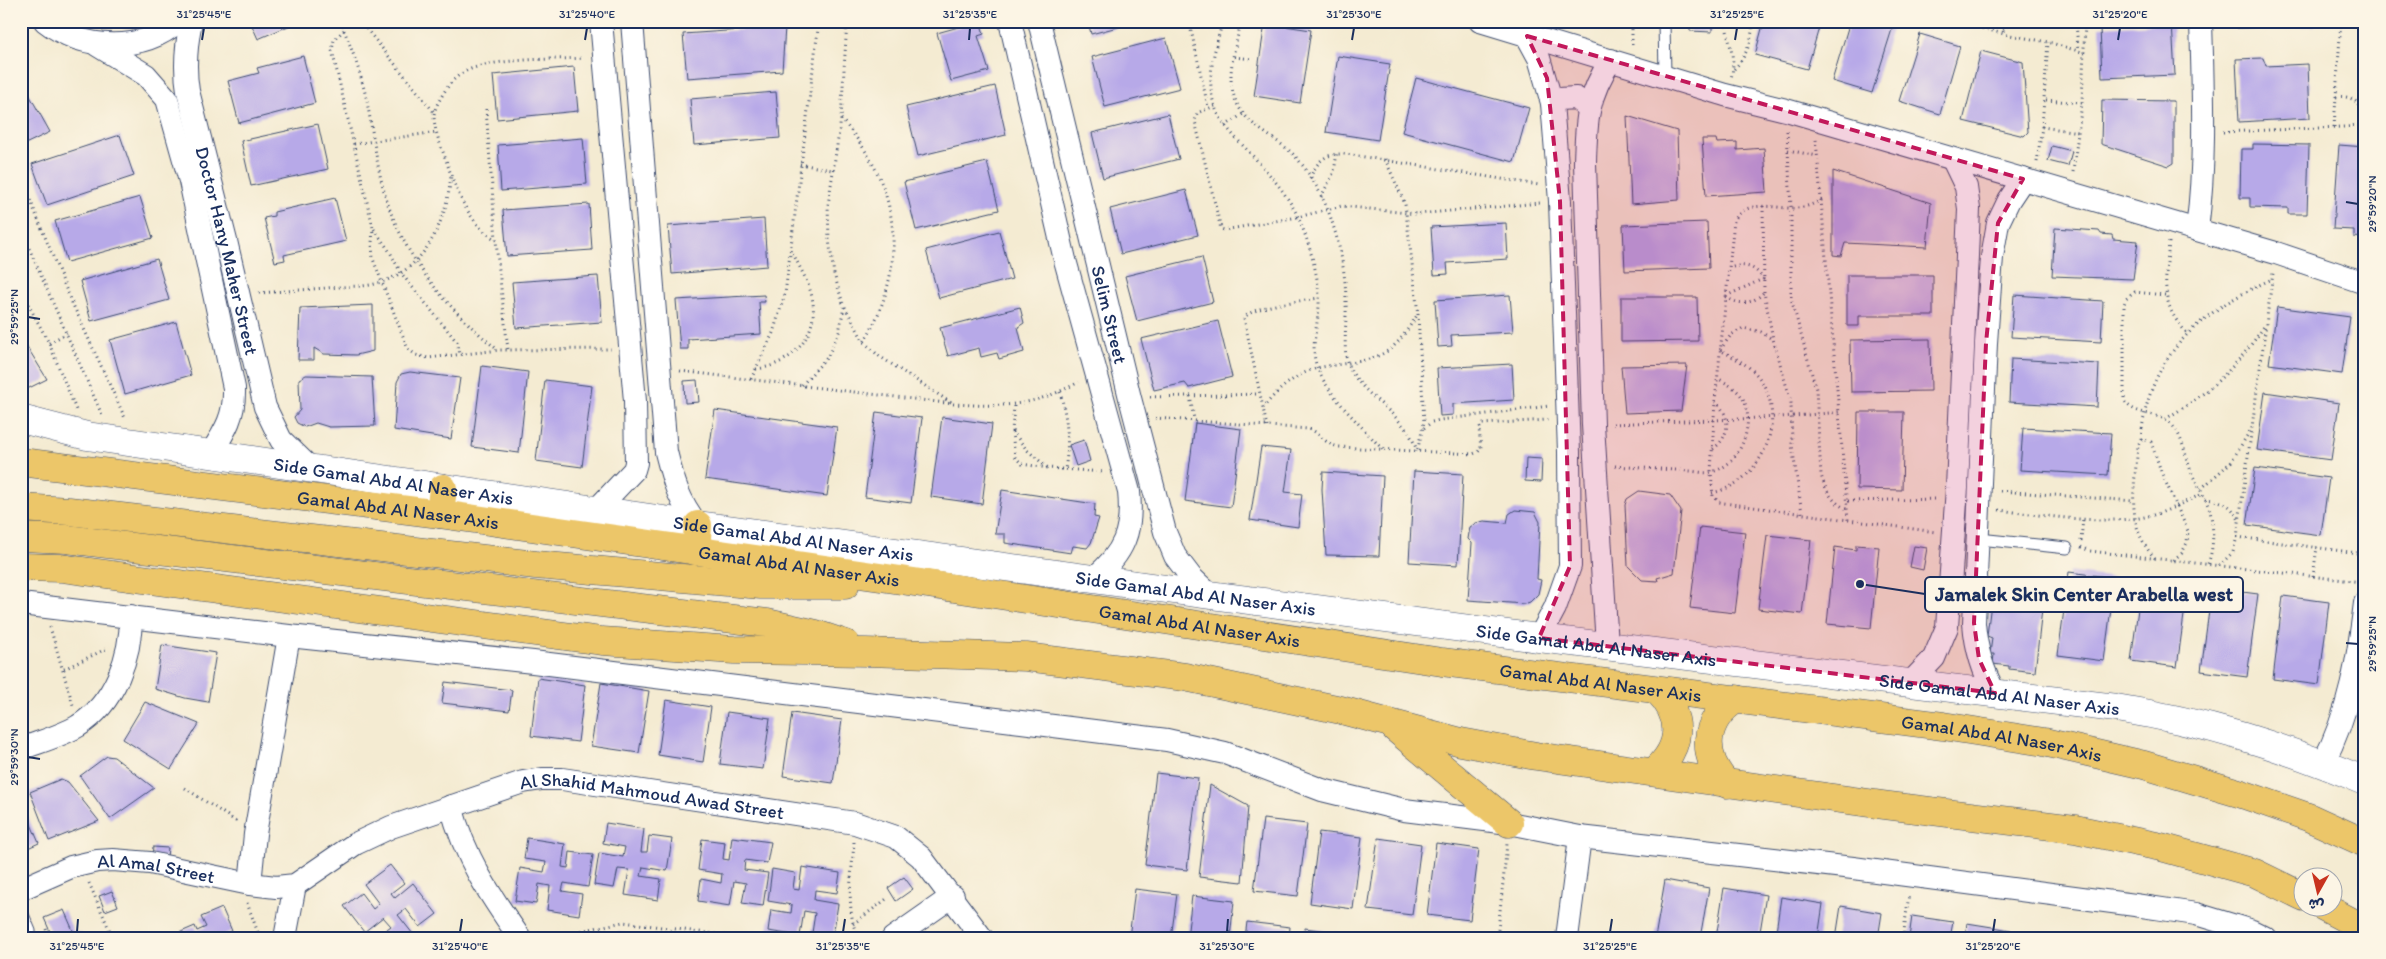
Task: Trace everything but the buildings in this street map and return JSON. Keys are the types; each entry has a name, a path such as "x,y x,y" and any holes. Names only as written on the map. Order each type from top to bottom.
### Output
{"main road":[{"name":"Gamal Abd Al Naser Axis","path":"21,462 440,514 697,538 894,579 1432,661 1943,726 2044,742 2144,764 2242,794 2308,817 2365,843"},
{"path":"440,514 443,488"},
{"path":"21,508 69,511 536,565 761,586 828,586 894,579"},
{"path":"21,536 66,539 767,623 816,634 866,652"},
{"path":"21,567 61,568 602,641 734,650 1026,657 1185,677 1341,710 1461,742 1536,756 1655,771 1727,784 2075,829 2161,848 2255,873 2294,892"},
{"path":"1655,771 1670,754 1676,731 1672,708 1657,690"},
{"path":"1727,784 1714,766 1709,745 1714,723 1719,713 1736,699"},
{"path":"1388,723 1510,823"},
{"path":"2341,916 2365,929"}],"street":[{"path":"45,21 54,29 77,39 97,44 127,44 152,37 179,21"},
{"name":"Doctor Hany Maher Street","path":"191,21 185,73 178,95 200,224 228,359 234,406 224,431 211,453"},
{"path":"597,509 634,470 636,453 636,401 601,21"},
{"path":"632,21 666,452 672,476 697,538"},
{"name":"Selim Street","path":"1010,21 1065,260 1124,474 1131,512 1128,531 1121,549 1109,565 1094,578"},
{"name":"Selim Street","path":"1039,21 1130,399 1165,532 1175,556 1191,577 1210,595"},
{"path":"1480,21 1725,95 1786,110 1953,160 2070,192 2276,253 2365,282"},
{"path":"2197,230 2202,182 2204,133 2201,21"},
{"path":"1527,36 1539,58 1552,102 1559,189 1568,452 1570,566 1555,608 1538,638"},
{"name":"Doctor Hany Maher Street","path":"97,44 178,95 239,294 265,407 282,440 309,467"},
{"path":"1607,645 1593,425 1585,163 1586,127 1589,108 1596,82 1611,60"},
{"path":"1552,102 1559,99 1576,98 1589,108"},
{"path":"1040,157 1070,151"},
{"path":"1911,682 1934,658 1947,627 1957,493 1968,216 1966,187 1953,160"},
{"path":"1995,693 1985,676 1975,641 1974,605 1979,539 1986,343 1992,257 1998,223 2008,200 2028,180"},
{"path":"1968,216 1981,214 1993,218 1998,223"},
{"path":"1065,260 1095,253"},
{"path":"1098,379 1130,399"},
{"path":"234,406 246,412 256,411 265,407"},
{"name":"Side Gamal Abd Al Naser Axis","path":"21,419 111,439 597,509 697,538 1094,578 1538,638 1911,682 2174,717 2282,748 2365,780"},
{"path":"636,453 648,461 654,462 666,452"},
{"path":"1568,452 1595,459"},
{"path":"1957,493 1980,499"},
{"path":"2323,763 2343,719 2361,659 2365,603"},
{"path":"32,605 131,627 289,636 543,663 1167,740 1225,753 1322,790 1404,810 1510,823 1580,837 1852,868 2196,914 2243,928 2266,938"},
{"path":"21,749 79,725 111,692 120,674 131,627"},
{"path":"244,883 255,834 289,636"},
{"name":"Al Shahid Mahmoud Awad Street","path":"295,885 355,844 391,827 523,782 542,779 562,779 855,823 896,837 921,857 982,938"},
{"path":"451,806 458,830 478,877 520,938"},
{"path":"1567,938 1580,837"},
{"name":"Al Amal Street","path":"21,889 96,861 127,861 244,883 276,887 295,885"},
{"path":"285,938 295,885"},
{"path":"893,938 952,896"}],"lane":[{"path":"1664,21 1665,76"},
{"path":"1979,539 2068,548"},
{"path":"21,910 30,931 30,938"}],"path":[{"path":"340,21 362,80 386,199 399,231 416,261 445,300 479,334 499,350"},
{"path":"360,21 434,112"},
{"path":"751,379 780,314 787,281 819,21"},
{"path":"846,21 841,119 828,205 829,240 834,274 844,307 864,342 899,370 954,404"},
{"path":"1189,21 1208,108"},
{"path":"1223,21 1211,74 1211,90 1215,106 1225,126 1285,194 1298,217 1313,260 1319,298 1314,359 1317,368 1335,395 1383,450"},
{"path":"1241,21 1231,71 1232,90 1243,114 1256,128 1291,153 1310,178 1328,209 1338,243 1345,279 1347,363 1364,389 1409,433 1416,452"},
{"path":"1725,95 1734,69 1734,54 1727,37 1726,21"},
{"path":"1734,69 1741,62 1748,48 1753,21"},
{"path":"1953,21 2004,34 2048,42 2085,53"},
{"path":"1973,21 1974,27"},
{"path":"2001,21 2004,34"},
{"path":"2003,29 2018,21"},
{"path":"2076,21 2078,50"},
{"path":"2070,192 2082,103 2085,21"},
{"path":"2334,127 2341,21"},
{"path":"344,30 334,40 332,50 373,228 372,251 381,282 405,344 411,352 428,358 499,350 630,348"},
{"path":"2028,180 2042,127 2046,100 2048,42"},
{"path":"497,240 485,233 475,223 451,175 436,132 434,112 436,104 452,81 472,69 497,63 605,56"},
{"path":"1234,57 1252,59"},
{"path":"2204,133 2363,126 2363,111 2359,104 2349,97 2336,97"},
{"path":"2046,100 2082,103"},
{"path":"2359,104 2365,100"},
{"path":"1215,106 1197,113 1195,121 1221,229 1232,229 1298,217 1342,206 1417,214 1540,203"},
{"path":"486,109 508,350"},
{"path":"1786,110 1791,208 1791,298 1816,390 1824,486 1836,502 1848,510"},
{"path":"1225,126 1243,114"},
{"path":"841,119 868,154 886,194 892,215 893,259 890,282 875,323 864,342"},
{"path":"1814,119 1848,501 1848,520"},
{"path":"2042,127 2079,132"},
{"path":"354,144 436,132"},
{"path":"1788,150 1817,156"},
{"path":"1310,178 1322,158 1337,154 1385,159 1559,189"},
{"path":"1321,197 1331,181 1337,154"},
{"path":"1385,159 1396,179 1407,212 1418,314 1423,429 1416,452"},
{"path":"800,164 832,170"},
{"path":"239,294 381,282 401,273 426,250 441,222 450,191 451,175"},
{"path":"21,177 68,294 111,439"},
{"path":"1822,200 1806,207 1763,206 1749,208 1737,217 1734,226 1717,378 1712,449 1712,493 1719,502 1954,534"},
{"path":"1763,206 1764,292 1773,339 1791,402 1792,445 1802,513"},
{"path":"2170,222 2165,295 2169,311 2177,324 2188,334"},
{"path":"373,228 390,252 401,273 457,342 460,354"},
{"path":"21,230 67,333 111,439"},
{"path":"756,370 770,368 785,361 797,352 807,338 812,324 814,308 811,292 791,251"},
{"path":"2219,566 2233,552 2237,537 2276,253"},
{"path":"1730,268 1749,266 1755,269 1763,279"},
{"path":"1726,296 1763,279"},
{"path":"2156,558 2146,548 2139,535 2134,518 2134,501 2138,445 2141,440 2144,413 2162,367 2196,324 2218,307 2272,279"},
{"path":"21,291 49,343 111,439"},
{"path":"1726,296 1738,303 1746,303 1753,301 1764,292"},
{"path":"2165,295 2135,292 2126,299 2124,304 2124,399 2126,405 2165,419 2175,429 2210,512 2213,551 2208,564"},
{"path":"1267,427 1244,318 1247,313 1319,298"},
{"path":"802,385 828,356 840,332 844,307"},
{"path":"1263,408 1287,384 1317,368 1371,358 1390,350 1418,314"},
{"path":"2165,419 2197,399 2233,368 2266,323"},
{"path":"1720,350 1731,335 1743,328 1761,332 1773,339"},
{"path":"49,343 67,333"},
{"path":"1712,493 1736,483 1756,465 1768,441 1772,417 1767,392 1759,378 1747,365 1720,350"},
{"path":"660,369 954,404 1014,406 1098,379"},
{"path":"1595,459 1711,472 1730,462 1745,440 1748,417 1745,403 1740,394 1731,385 1717,378"},
{"path":"1060,392 1067,424 1068,454 1065,469"},
{"path":"1130,399 1259,394"},
{"path":"1190,396 1194,419"},
{"path":"1130,399 1194,419 1267,427 1309,429 1329,445 1339,447 1473,454 1481,448 1479,429 1482,424 1567,411"},
{"path":"1712,449 1724,436 1726,419 1720,405 1715,401"},
{"path":"1014,406 1012,431 1015,457 1022,464 1124,474"},
{"path":"1423,429 1432,422 1440,420 1567,411"},
{"path":"1593,425 1748,417 1792,417 1839,412"},
{"path":"2201,489 2230,462 2251,428"},
{"path":"1012,431 1026,450 1048,468"},
{"path":"2141,440 2148,439 2151,442 2162,474 2188,531 2188,543 2182,553 2173,560"},
{"path":"1848,501 1957,493"},
{"path":"1980,499 2082,518 2134,518 2149,516 2203,494"},
{"path":"1980,499 2134,501"},
{"path":"2205,499 2220,501 2232,508 2239,520"},
{"path":"2082,518 2080,546 2084,550 2365,583"},
{"path":"2237,537 2365,554"},
{"path":"2313,577 2317,547"},
{"path":"32,605 64,669 79,725"},
{"path":"64,669 131,627"},
{"path":"185,788 255,834"},
{"path":"855,823 850,909 852,924 858,938"},
{"path":"1498,930 1510,823"},
{"path":"82,865 113,938"},
{"path":"1903,938 1911,877"},
{"path":"244,883 260,938"},
{"path":"852,924 888,898"},
{"path":"547,938 623,922 745,938"},
{"path":"675,938 676,929"}],"highlighted area":[{"path":"1527,36 2023,179 1998,223 1986,343 1974,623 1979,659 1995,693 1539,638 1570,566 1560,201 1547,78"}],"place":[{"name":"Jamalek Skin Center Arabella west","path":"1860,584"}]}
